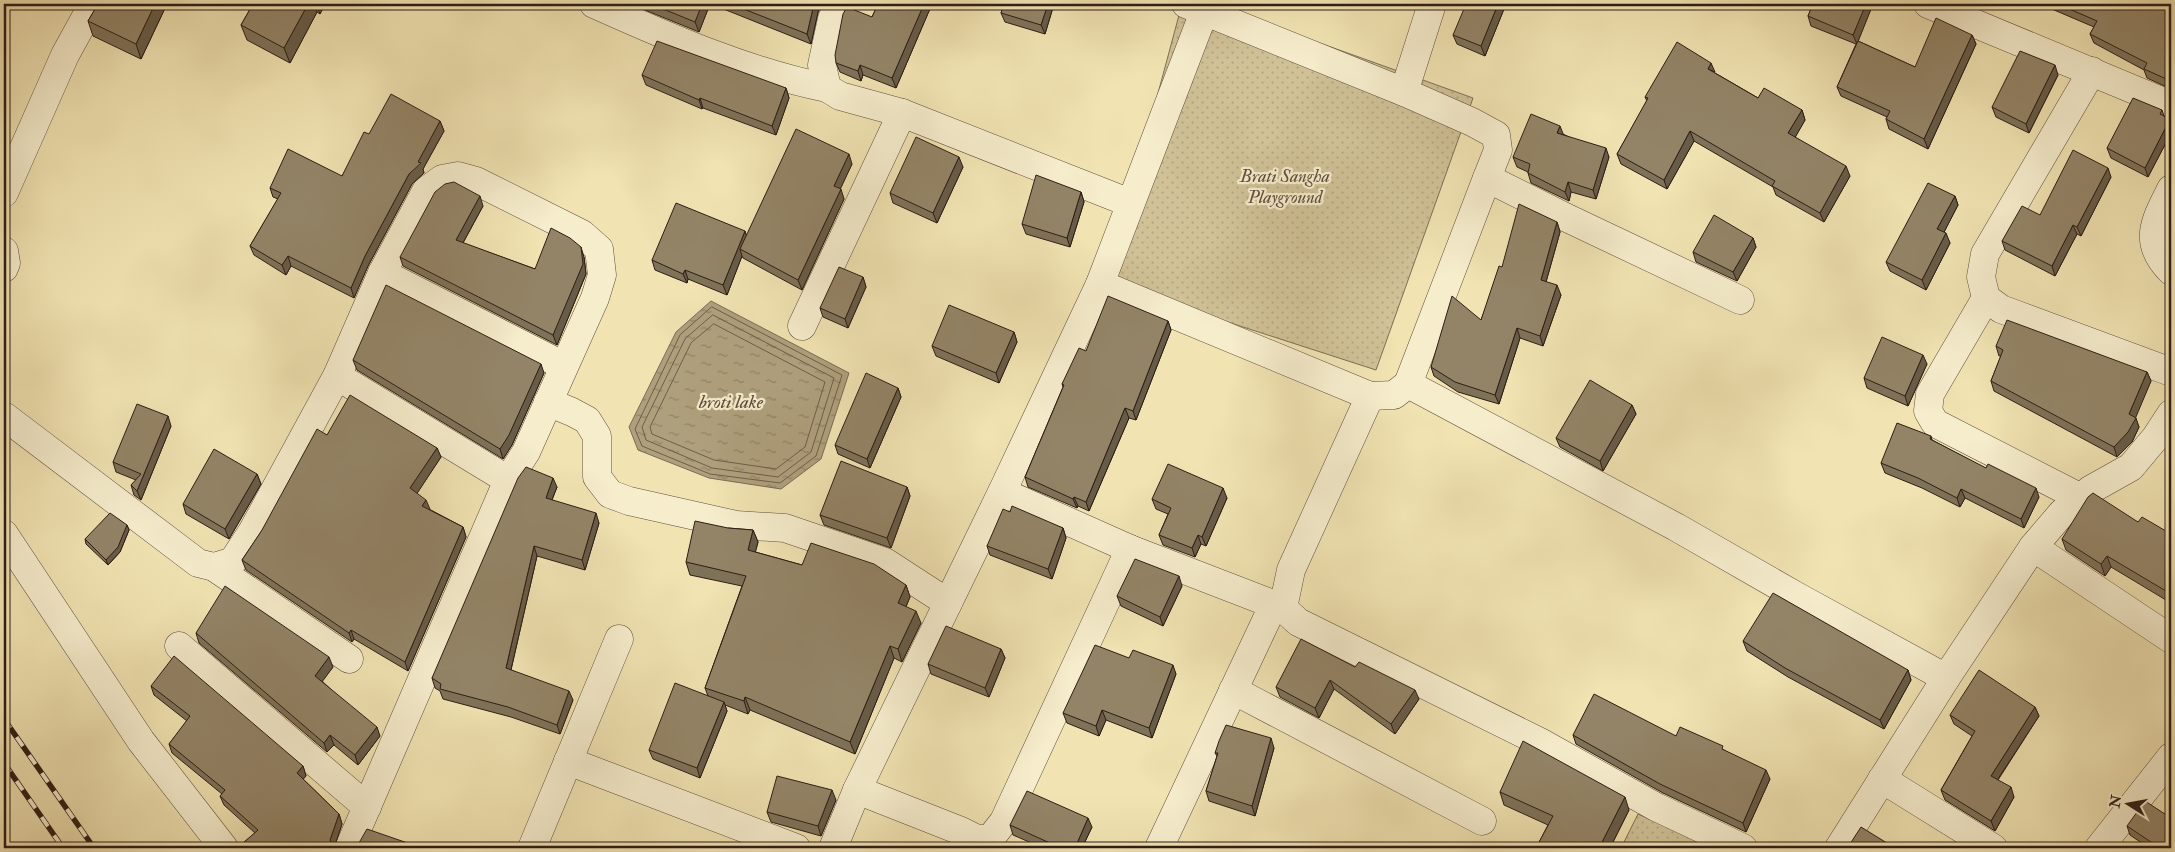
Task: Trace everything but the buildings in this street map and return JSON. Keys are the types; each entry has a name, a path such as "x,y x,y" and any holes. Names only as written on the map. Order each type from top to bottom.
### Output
{"street":[{"path":"4,193 65,55 93,4"},
{"path":"594,4 622,10 716,57 786,80 827,88 840,96 902,113 1130,203"},
{"path":"827,88 822,65 832,19 839,4"},
{"path":"1404,92 1432,4"},
{"path":"1928,4 2171,105"},
{"path":"833,848 857,790 1002,492 1100,284 1130,203 1195,8 1404,92 1472,122 1496,135 1498,150 1408,384 1394,395 1370,396 1100,284"},
{"path":"2092,71 1985,254 1981,277 1986,298 2001,309 2171,372"},
{"path":"802,326 902,113"},
{"path":"214,567 233,561 247,539 337,376 382,273 426,191 442,179 458,176 476,182 582,234 599,249 602,275 595,298 526,452 508,480 349,848"},
{"path":"1487,178 1740,300"},
{"path":"2171,189 2157,217 2152,239 2162,262 2171,271"},
{"path":"4,251 6,263 4,268"},
{"path":"382,273 564,366"},
{"path":"1986,298 1930,394 1928,411 1934,423 2080,498"},
{"path":"337,376 508,480"},
{"path":"1408,384 1676,527 1798,598 1946,678"},
{"path":"1159,848 1233,690 1278,606 1291,570 1370,396"},
{"path":"548,402 587,420 596,436 597,477 610,494 629,501 736,525 785,528 885,562 948,603"},
{"path":"1839,848 1946,678 2033,547 2062,513 2080,498 2131,466 2156,437 2171,414"},
{"path":"4,416 198,563 214,567 348,659"},
{"path":"1002,492 1130,549 1278,606 1298,622 1540,742 1656,807 1743,848"},
{"path":"4,534 141,741 224,848"},
{"path":"2033,547 2171,638"},
{"path":"857,790 977,839 990,839 1004,821 1130,549"},
{"path":"532,848 619,639"},
{"path":"179,646 367,806"},
{"path":"1233,690 1482,821"},
{"path":"2099,848 2171,757"},
{"path":"568,761 796,848"},
{"path":"1882,779 1993,848"}],"green space":[{"name":"Brati Sangha Playground","path":"1182,4 1211,4 1473,98 1376,370 1107,283"},
{"path":"1638,814 1714,848 1621,848"}],"water":[{"name":"broti lake","path":"711,301 849,373 821,459 781,489 709,478 638,450 629,427 676,332"}],"railway":[{"path":"4,719 94,848"},
{"path":"4,763 63,848"}]}
